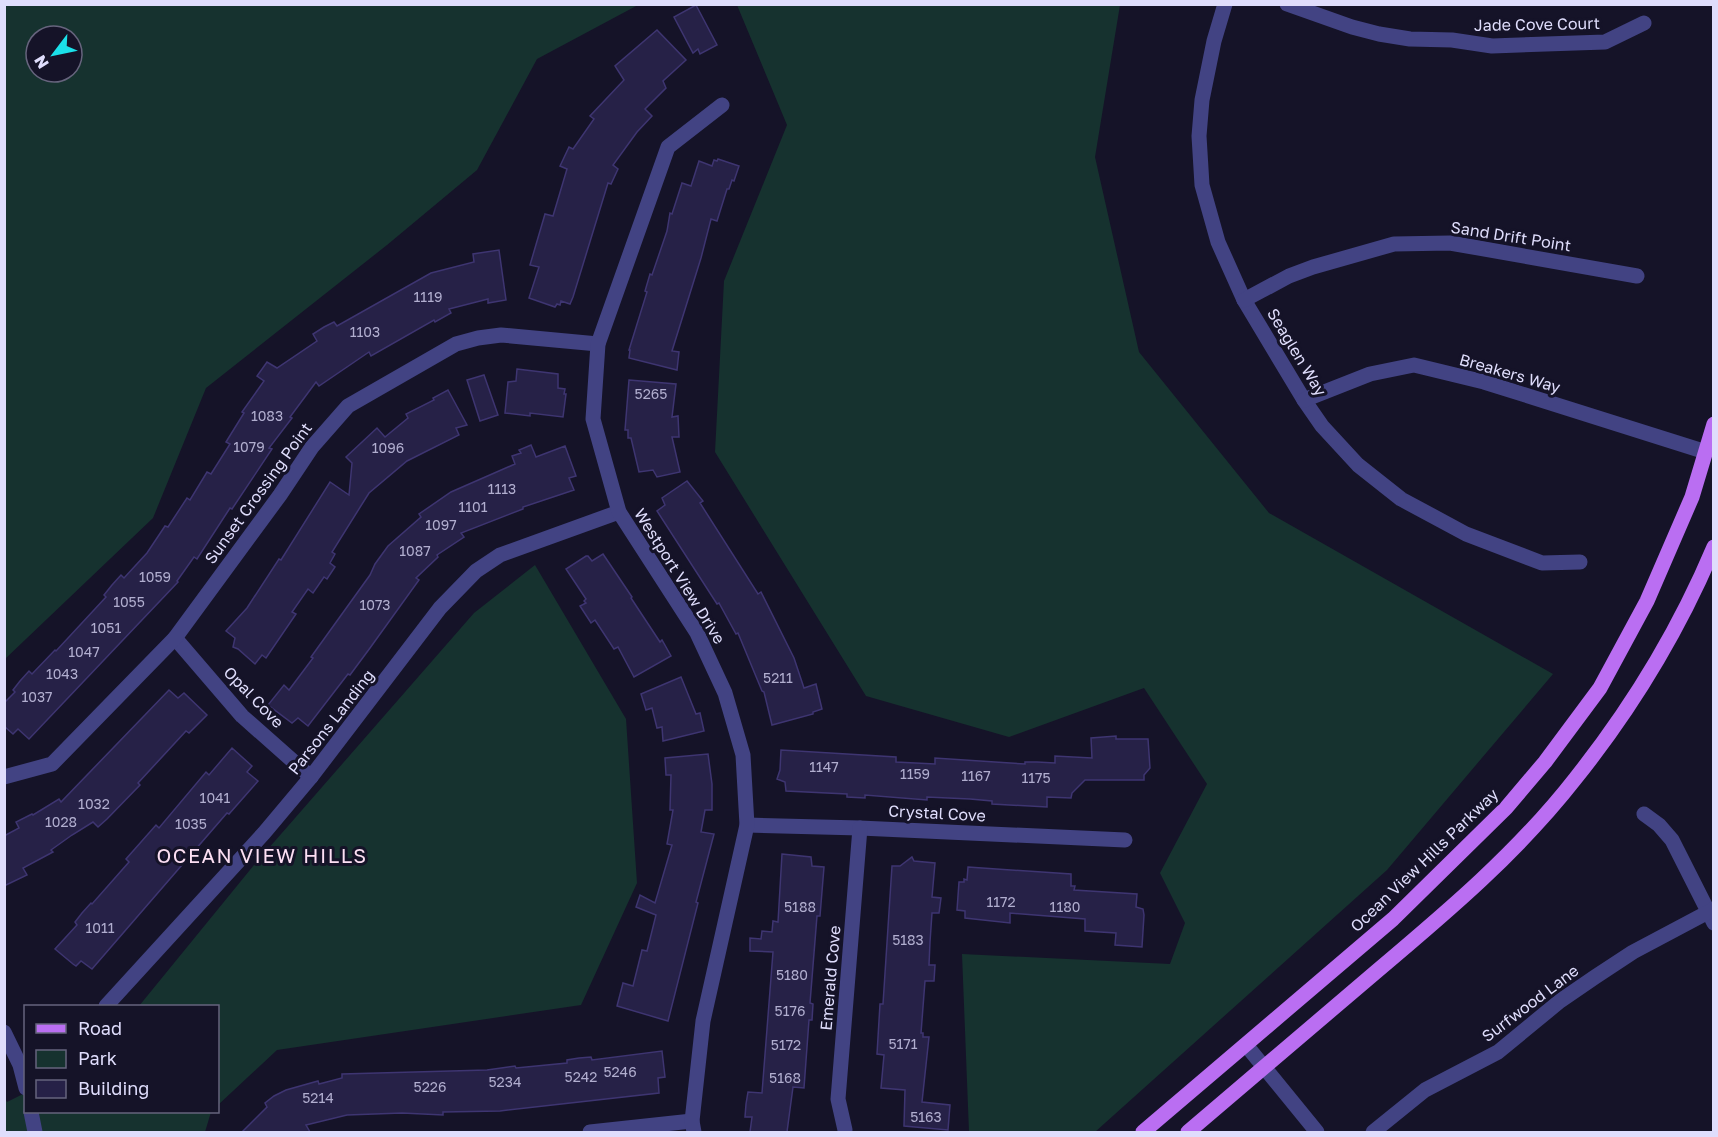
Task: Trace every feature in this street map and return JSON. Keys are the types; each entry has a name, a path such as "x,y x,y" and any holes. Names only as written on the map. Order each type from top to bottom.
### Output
{"main road":[{"name":"Ocean View Hills Parkway","path":"1143,1132 1393,919 1506,808 1545,762 1600,688 1647,601 1692,498 1713,424"},
{"path":"1188,1132 1448,911 1516,846 1575,780 1626,709 1675,629 1713,547"}],"street":[{"name":"Seaglen Way","path":"1225,4 1202,100 1199,136 1202,185 1218,242 1244,300 1304,400 1322,426 1358,465 1401,499 1466,534 1542,563 1580,562"},
{"name":"Jade Cove Court","path":"1287,4 1352,27 1379,33 1410,39 1452,40 1492,46 1605,42 1644,23"},
{"name":"Westport View Drive","path":"693,1126 703,1021 747,825 743,755 732,714 718,676 686,614 619,512 593,419 597,345 668,147 722,105"},
{"name":"Sand Drift Point","path":"1244,300 1305,270 1394,244 1450,243 1637,276"},
{"name":"Sunset Crossing Point","path":"4,777 52,764 175,638 280,495 312,447 348,406 456,344 478,338 501,335 597,345"},
{"name":"Breakers Way","path":"1304,400 1370,374 1414,365 1484,382 1706,452"},
{"name":"Parsons Landing","path":"107,1005 264,833 311,777 440,608 476,572 500,555 619,512"},
{"name":"Opal Cove","path":"175,638 242,716 311,777"},
{"path":"1644,814 1659,825 1672,840 1712,915"},
{"name":"Crystal Cove","path":"747,825 1125,840"},
{"name":"Emerald Cove","path":"844,1130 838,1099 860,828"},
{"name":"Surfwood Lane","path":"1373,1132 1425,1090 1498,1052 1560,1001 1633,952 1712,915"},
{"path":"4,1032 23,1063"},
{"path":"1246,1045 1317,1132"},
{"path":"30,1113 35,1132"},
{"path":"590,1132 693,1126"}],"green space":[{"path":"5,4 638,5 537,59 477,170 387,245 206,388 153,518 5,659"},
{"path":"737,5 1120,5 1095,157 1139,352 1269,513 1553,674 1387,870 1095,1132 969,1132 962,954 1170,964 1185,923 1160,873 1207,784 1144,688 1009,737 866,696 715,452 724,281 787,125"},
{"path":"535,565 626,719 637,883 581,1005 277,1050 219,1104 219,1005 140,1005 254,865 474,613"},
{"path":"24,1094 24,1113 211,1113 205,1132 5,1132 4,1097 7,1102"}],"building":[{"path":"696,5 717,45 700,54 698,49 693,53 674,17"},
{"path":"657,30 686,60 663,81 666,88 645,109 652,116 613,165 618,169 611,184 608,183 570,304 561,301 560,305 557,304 555,307 529,298 539,267 530,265 545,214 553,216 567,169 560,166 569,147 573,149 594,119 590,116 624,80 615,66"},
{"path":"718,159 739,166 734,181 732,180 727,189 717,221 711,219 672,351 679,352 677,370 629,358 629,350 647,292 645,291 650,274 652,275 667,231 670,213 672,214 682,183 691,186 699,161 712,166 714,160"},
{"path":"499,250 506,300 488,303 488,299 449,309 451,313 435,322 434,320 371,356 369,352 319,386 316,382 269,448 272,449 232,509 230,508 197,559 194,557 178,582 29,739 18,729 13,734 4,726 4,703 15,692 13,690 20,681 29,671 32,674 56,651 106,597 104,595 121,575 124,578 147,553 165,526 168,527 187,498 190,500 207,472 211,474 230,444 226,442 244,413 242,412 264,381 257,376 267,362 277,368 317,341 313,334 324,327 334,322 337,326 431,273 474,262 473,254"},
{"path":"517,369 558,374 558,388 565,389 564,394 566,394 563,417 505,413 508,382 516,381"},
{"path":"484,375 498,415 480,421 467,380"},
{"path":"629,380 676,384 672,417 678,416 679,437 672,437 680,472 657,477 653,470 639,472 631,438 628,438 628,430 625,430"},
{"path":"448,390 467,425 456,428 459,435 407,461 369,493 332,552 335,554 330,563 335,567 327,579 324,577 313,593 308,589 292,612 296,614 266,658 262,655 255,664 233,647 235,638 226,631 247,608 279,559 281,560 330,482 349,495 352,463 346,457 377,428 385,437 408,418 406,414"},
{"path":"531,445 536,457 565,446 576,476 569,478 574,490 523,507 523,509 461,533 464,537 437,555 438,557 416,578 419,580 370,648 308,726 298,718 292,723 268,705 284,685 289,690 388,546 421,517 419,514 451,492 515,464 512,456 521,453 519,450"},
{"path":"687,481 703,501 700,503 758,594 761,592 794,658 804,688 816,684 822,709 813,714 772,725 764,692 738,633 736,634 719,603 717,604 657,511 665,505 662,498"},
{"path":"603,554 671,656 634,677 618,647 614,649 595,620 591,623 580,606 586,603 584,601 586,599 566,569 586,556 592,561"},
{"path":"681,677 696,714 700,713 704,731 663,741 662,727 657,728 652,708 646,710 641,694"},
{"path":"169,690 178,698 184,693 207,715 189,733 186,731 138,783 140,785 98,827 93,822 72,835 51,850 53,852 23,868 27,875 4,886 4,836 19,828 16,822 33,815 59,799 61,802"},
{"path":"1116,736 1116,739 1148,739 1150,768 1144,775 1144,780 1085,780 1072,793 1071,798 1047,797 1047,807 992,804 992,801 970,799 927,797 927,800 865,795 865,798 847,797 847,794 786,791 785,782 777,779 781,750 896,757 896,762 935,764 935,758 1025,764 1025,762 1055,763 1055,756 1092,758 1091,738"},
{"path":"232,748 252,766 247,772 258,781 229,814 227,813 92,969 81,961 76,966 73,964 55,949 77,925 75,922 82,913 129,862 126,859 156,825 159,828 206,772 209,775"},
{"path":"708,754 712,784 712,810 705,810 701,832 714,834 668,1021 617,1006 623,983 633,986 642,950 647,951 656,915 636,907 640,895 655,903 672,845 667,844 673,810 670,810 671,775 666,775 665,758"},
{"path":"782,854 811,857 812,866 824,867 820,916 817,916 810,1003 813,1004 812,1020 809,1020 804,1088 793,1087 787,1132 750,1132 752,1117 745,1117 746,1104 748,1092 762,1093 773,952 750,951 750,938 761,939 762,931 772,932 773,921 778,922"},
{"path":"912,857 914,861 935,863 932,897 941,898 939,913 932,913 929,965 935,965 934,981 925,981 921,1033 923,1037 929,1037 922,1102 950,1105 948,1130 904,1126 905,1090 881,1088 884,1055 877,1054 880,1004 883,1004 892,866 900,866"},
{"path":"968,867 1071,874 1071,886 1075,886 1074,890 1137,894 1136,907 1143,909 1144,915 1142,947 1115,945 1116,933 1085,931 1085,919 1010,913 1010,923 965,918 965,911 957,910 959,882 967,880"},
{"path":"662,1051 665,1077 658,1078 659,1093 500,1111 443,1112 443,1115 402,1113 347,1115 306,1125 310,1132 242,1132 267,1107 265,1103 274,1096 286,1090 318,1081 319,1084 342,1078 342,1074 487,1070 515,1066 516,1068 567,1063 567,1060 579,1058 591,1057 592,1060"}],"district":[{"name":"OCEAN VIEW HILLS","path":"262,855"}]}
